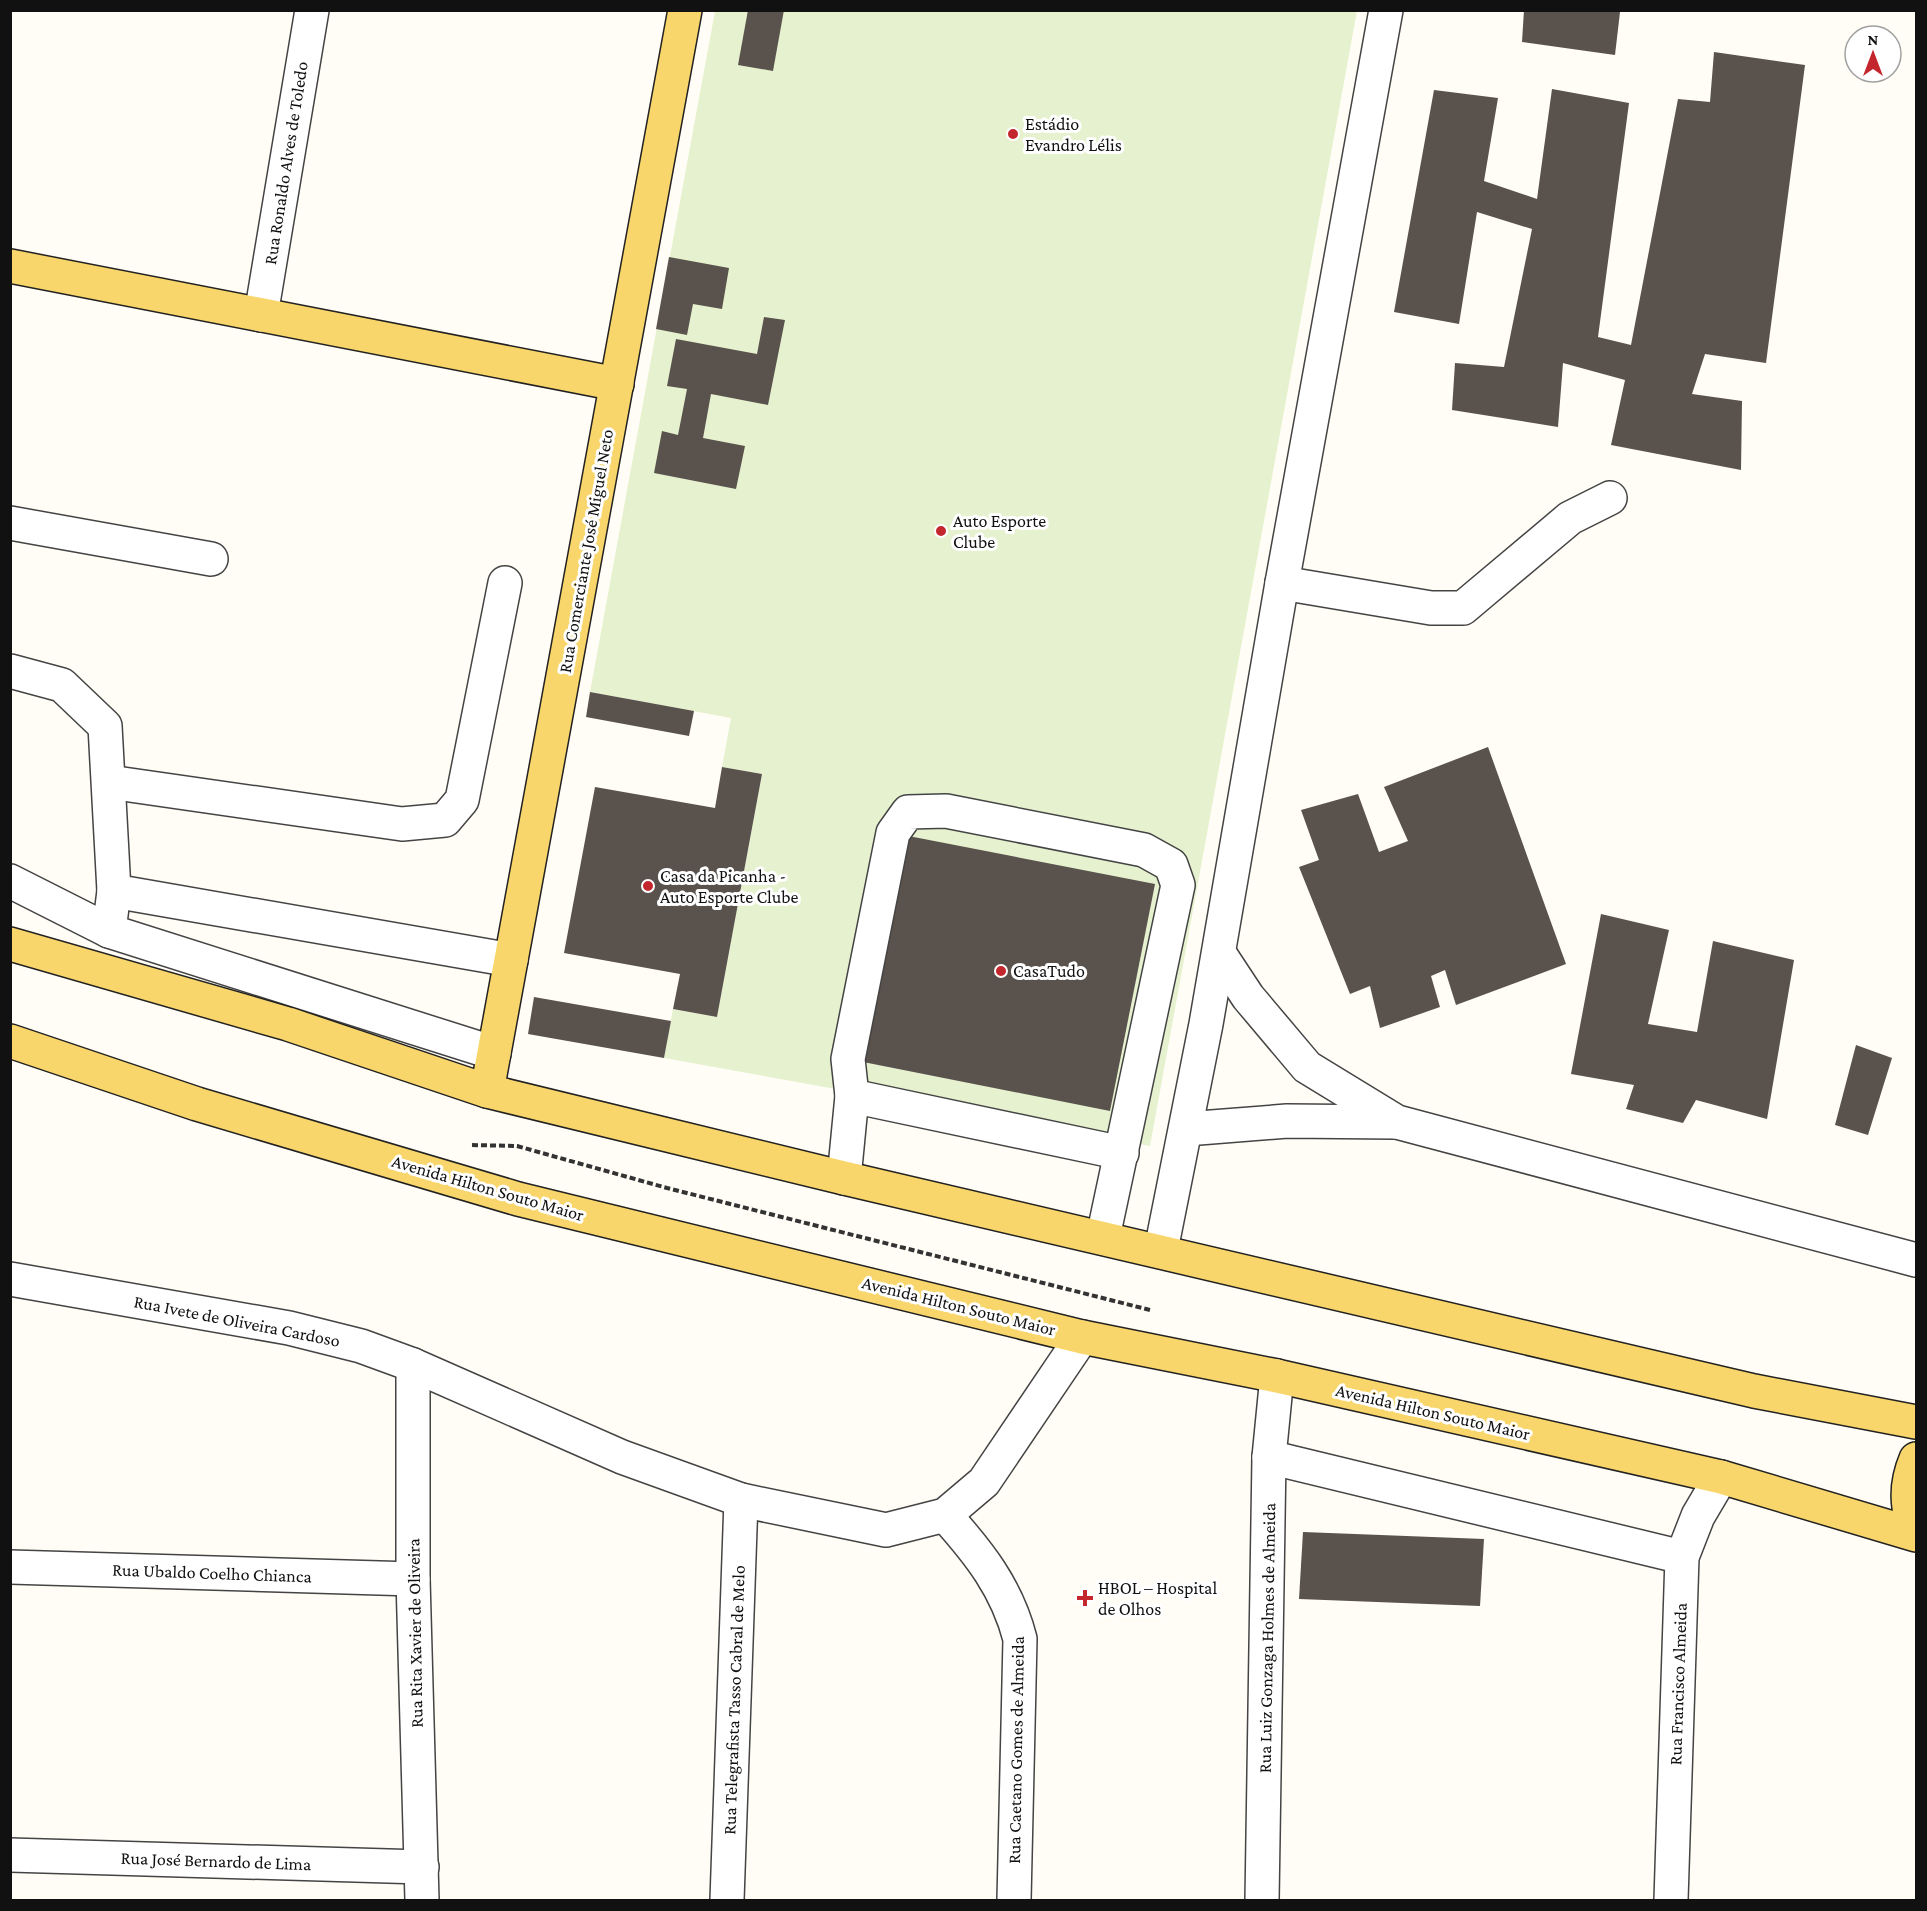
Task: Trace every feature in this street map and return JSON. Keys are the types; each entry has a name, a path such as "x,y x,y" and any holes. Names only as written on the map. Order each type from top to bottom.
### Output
{"main road":[{"name":"Rua Comerciante José Miguel Neto","path":"487,1091 685,10"},
{"path":"10,266 617,384"},
{"path":"10,944 288,1024 487,1091 844,1178 1161,1250 1754,1391 1917,1422"},
{"name":"Avenida Hilton Souto Maior","path":"10,1041 197,1104 518,1199 1082,1336 1276,1376 1721,1477 1917,1534"},
{"path":"1917,1459 1907,1486 1908,1514 1917,1534"}],"street":[{"name":"Rua Ronaldo Alves de Toledo","path":"261,315 312,10"},
{"path":"1161,1250 1219,952 1282,583 1386,10"},
{"path":"1282,583 1431,608 1463,608 1570,518 1610,498"},
{"path":"10,523 211,559"},
{"path":"109,782 402,824 445,820 462,800 505,583"},
{"path":"10,671 62,685 105,726 114,891 110,931"},
{"path":"844,1178 852,1111 848,1059 893,833 908,812 946,811 1144,850 1171,864 1178,885 1103,1237"},
{"path":"10,881 110,931 494,1053"},
{"path":"114,891 511,960"},
{"path":"1219,952 1248,997 1307,1067 1397,1122"},
{"path":"852,1096 1122,1153"},
{"path":"1186,1129 1287,1121 1397,1122 1917,1260"},
{"name":"Rua Ivete de Oliveira Cardoso","path":"10,1279 289,1328 361,1346 413,1365 622,1457 741,1500"},
{"path":"741,1500 886,1530 945,1515 984,1482 1082,1336"},
{"name":"Rua Rita Xavier de Oliveira","path":"413,1365 413,1579 422,1900"},
{"name":"Rua Luiz Gonzaga Holmes de Almeida","path":"1262,1900 1269,1457 1276,1376"},
{"path":"1269,1457 1682,1557"},
{"name":"Rua Francisco Almeida","path":"1671,1900 1682,1557 1698,1516 1721,1477"},
{"name":"Rua Telegrafista Tasso Cabral de Melo","path":"726,1900 741,1500"},
{"name":"Rua Caetano Gomes de Almeida","path":"945,1515 969,1542 1003,1588 1013,1610 1020,1639 1014,1900"},
{"name":"Rua Ubaldo Coelho Chianca","path":"10,1567 413,1579"},
{"name":"Rua José Bernardo de Lima","path":"10,1855 422,1867"}],"path":[{"path":"667,1188 1150,1310"}],"green space":[{"name":"Auto Esporte Clube","path":"715,11 1357,11 1150,1146 664,1058 673,1009 717,1017 762,774 722,767 731,718 590,692"}],"building":[{"path":"748,10 784,10 773,71 738,65"},
{"path":"1524,10 1620,12 1615,55 1522,42"},
{"path":"1714,52 1805,65 1766,363 1705,354 1692,394 1742,401 1741,470 1611,445 1625,380 1563,363 1558,427 1452,410 1455,363 1504,367 1532,229 1477,212 1459,324 1394,312 1434,90 1498,98 1484,181 1537,199 1552,89 1629,103 1598,337 1631,345 1678,99 1710,102"},
{"path":"669,257 729,268 722,309 693,304 687,335 656,329"},
{"path":"764,317 785,320 768,405 711,394 703,438 745,446 736,489 654,473 662,431 678,435 687,389 667,386 676,339 757,354"},
{"path":"590,692 694,711 689,736 586,717"},
{"path":"1488,747 1566,964 1456,1005 1445,970 1431,976 1440,1007 1380,1028 1370,986 1350,994 1299,867 1319,860 1301,810 1358,794 1379,852 1408,841 1384,787"},
{"path":"722,767 762,774 717,1017 673,1009 680,974 564,953 595,787 715,808"},
{"name":"CasaTudo","path":"893,833 1155,884 1110,1111 848,1059"},
{"path":"1601,914 1669,930 1648,1024 1697,1032 1713,941 1794,960 1767,1119 1696,1100 1683,1123 1626,1109 1634,1085 1571,1074"},
{"path":"534,997 671,1021 664,1058 528,1034"},
{"path":"1856,1045 1892,1058 1868,1135 1835,1125"},
{"path":"1303,1532 1484,1539 1480,1606 1299,1599"}],"place":[{"name":"Estádio Evandro Lélis","path":"1013,134"},
{"name":"Auto Esporte Clube","path":"941,531"},
{"name":"Casa da Picanha - Auto Esporte Clube","path":"648,886"},
{"name":"CasaTudo","path":"1001,971"},
{"name":"HBOL – Hospital de Olhos","path":"1085,1598"}]}
